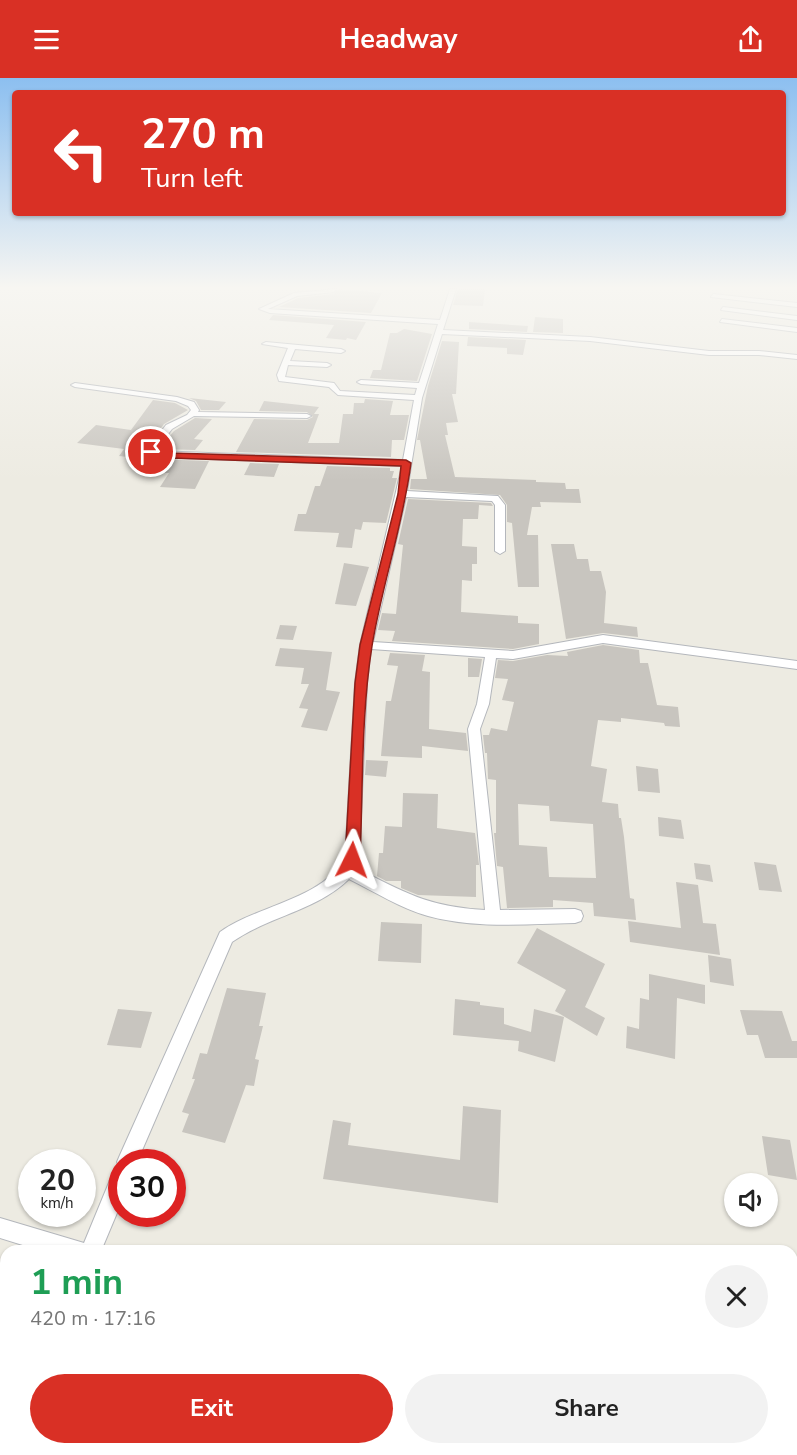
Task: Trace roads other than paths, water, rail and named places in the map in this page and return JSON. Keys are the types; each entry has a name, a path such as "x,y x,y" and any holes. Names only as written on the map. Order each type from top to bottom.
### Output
{"street":[{"path":"289,353 282,379 331,385 338,393 420,392"},
{"path":"133,1149 226,937 248,922 333,886 348,871 352,860 361,683 366,645 402,494 420,392 433,353"},
{"path":"723,353 793,356"},
{"path":"286,363 327,365"},
{"path":"361,382 420,392"},
{"path":"75,385 177,399 191,404 195,410 192,414"},
{"path":"307,416 192,414 169,427 151,453 406,463"},
{"path":"402,494 495,498 500,505 501,551"},
{"path":"366,645 491,654 528,654 603,639 643,642 797,665"},
{"path":"491,654 483,704 474,729 493,916"},
{"path":"348,871 413,904 446,913 493,916 575,916"},
{"path":"93,1245 108,1209"},
{"path":"0,1228 57,1245"}]}
